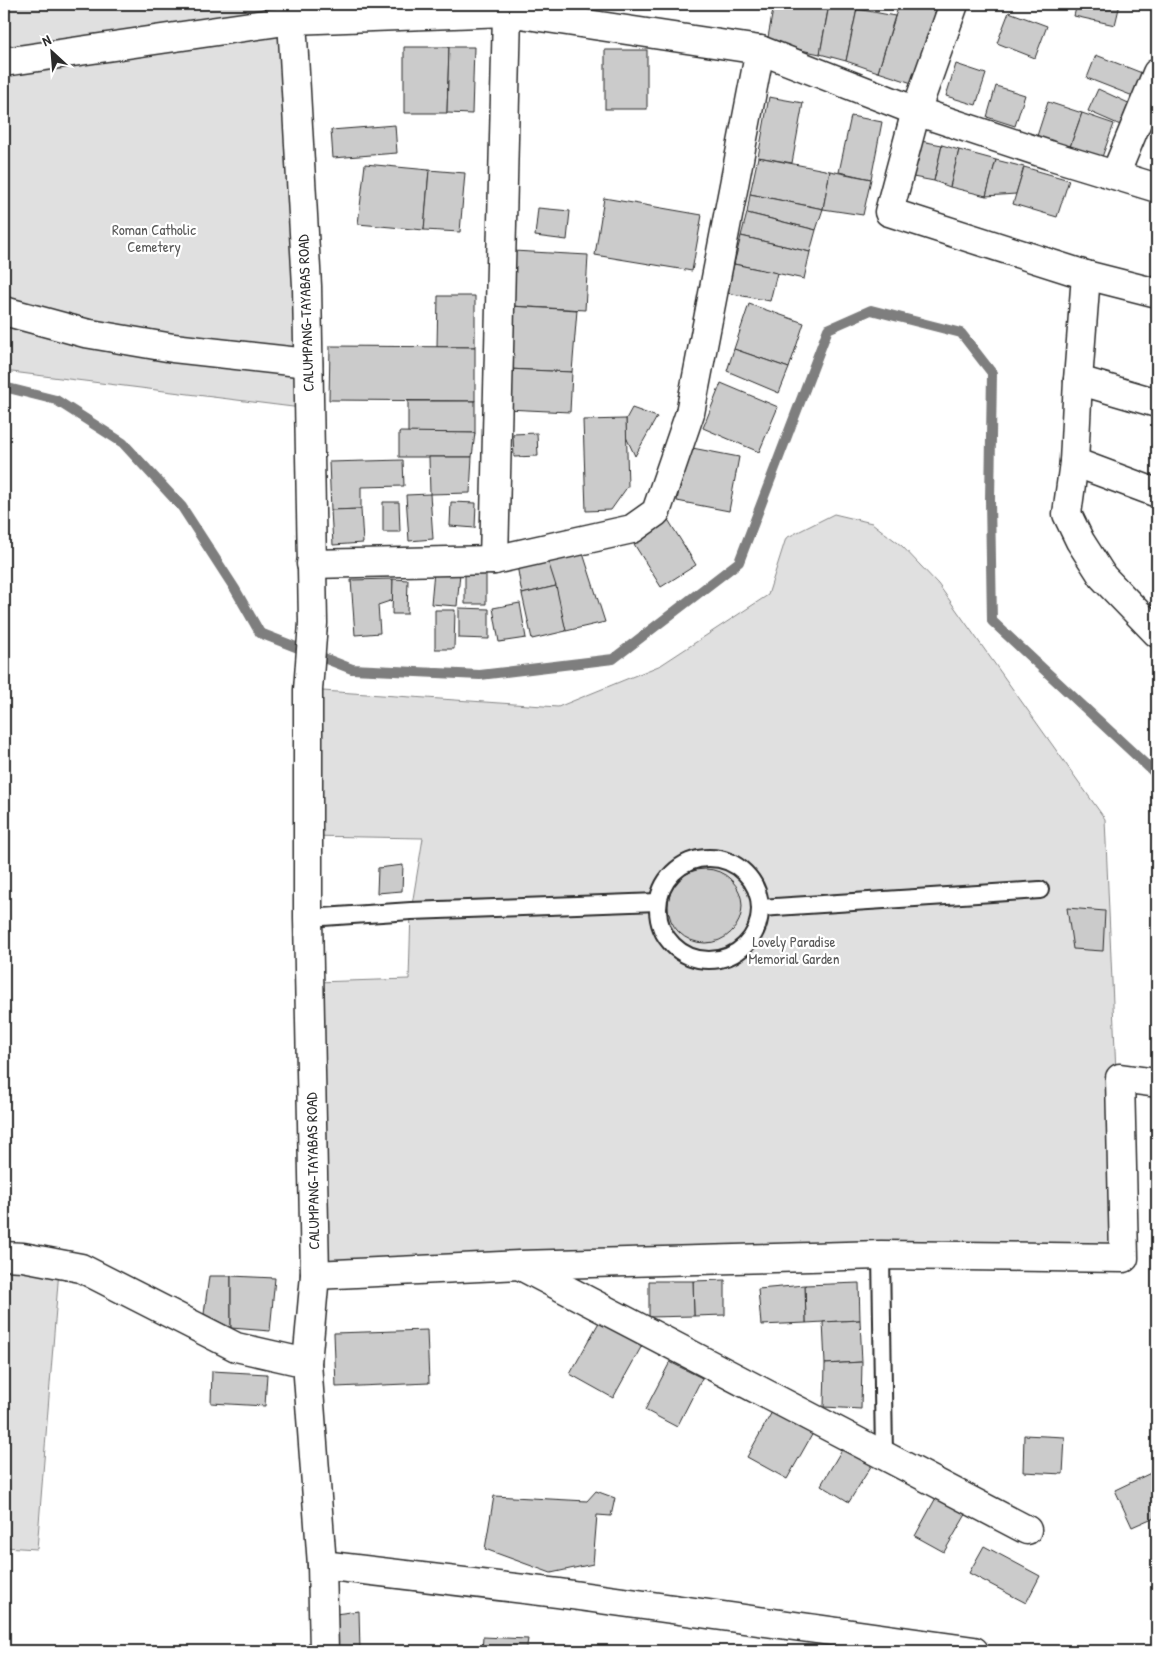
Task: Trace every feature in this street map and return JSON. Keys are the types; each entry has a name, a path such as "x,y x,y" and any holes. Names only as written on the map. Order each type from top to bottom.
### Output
{"street":[{"path":"954,4 916,111 889,212 1086,275 1157,293"},
{"path":"4,62 293,12 507,12 760,50 916,111 1157,188"},
{"name":"CALUMPANG-TAYABAS ROAD","path":"293,12 307,286 313,623 308,690 308,918 315,1275 307,1363 322,1565 324,1651"},
{"path":"494,560 507,12"},
{"path":"311,564 494,560 632,529 656,512 690,413 760,50"},
{"path":"1115,175 1157,73"},
{"path":"1086,275 1074,462 1067,514 1080,541 1103,577 1157,633"},
{"path":"4,311 105,337 173,348 308,363"},
{"path":"1078,380 1157,403"},
{"path":"1074,462 1157,493"},
{"path":"315,1275 520,1265 881,1255 1124,1258 1120,1078 1157,1082"},
{"path":"4,1256 23,1257 80,1268 236,1347 307,1363"},
{"path":"520,1265 1027,1530"},
{"path":"322,1565 558,1593 974,1651"}],"lane":[{"path":"703,858 720,859 736,866 749,877 757,891 760,908 756,926 747,942 732,954 715,959 696,958 679,951 666,937 658,921 658,902 663,886 673,872 687,863 703,858"},
{"path":"760,908 1040,890"},
{"path":"308,918 411,911 658,902"},
{"path":"881,1255 884,1455"}],"green space":[{"name":"Roman Catholic Cemetery","path":"4,4 294,4 309,409 4,371"},
{"name":"Lovely Paradise Memorial Garden","path":"834,514 872,523 902,546 938,584 1105,819 1124,1258 315,1275 316,982 409,979 411,911 423,838 308,836 308,690 558,707 661,665 768,595 786,538"},
{"path":"4,1269 59,1270 37,1549 4,1547"}],"building":[{"path":"774,4 829,4 820,54 767,43"},
{"path":"899,4 923,4 942,10 918,85 878,72"},
{"path":"1077,4 1120,4 1115,25 1074,16"},
{"path":"829,5 857,9 846,61 820,54"},
{"path":"857,9 895,16 878,72 846,61"},
{"path":"1009,12 1047,26 1035,58 997,43"},
{"path":"404,47 449,47 447,113 404,113"},
{"path":"449,47 474,47 472,114 447,113"},
{"path":"605,50 647,50 647,109 605,109"},
{"path":"1096,55 1142,73 1133,96 1087,78"},
{"path":"956,64 986,74 976,105 946,96"},
{"path":"996,86 1025,95 1015,126 987,117"},
{"path":"1098,89 1135,106 1125,127 1088,111"},
{"path":"769,97 803,103 792,163 758,157"},
{"path":"1048,102 1082,113 1070,147 1037,136"},
{"path":"1082,113 1114,124 1102,157 1070,147"},
{"path":"851,116 882,122 871,179 839,172"},
{"path":"395,125 397,153 333,158 331,130"},
{"path":"921,141 942,145 934,181 913,177"},
{"path":"942,145 959,150 950,187 934,181"},
{"path":"959,150 996,160 986,196 950,187"},
{"path":"758,157 830,171 823,209 750,194"},
{"path":"996,160 1024,167 1016,194 986,196"},
{"path":"365,164 429,170 424,230 358,224"},
{"path":"1024,167 1069,180 1057,217 1013,204"},
{"path":"429,170 465,173 460,232 424,230"},
{"path":"830,171 871,179 863,215 823,209"},
{"path":"750,194 823,209 816,230 747,213"},
{"path":"604,198 702,215 692,271 595,255"},
{"path":"538,208 570,211 567,240 535,236"},
{"path":"747,213 816,230 810,252 741,236"},
{"path":"741,236 810,252 804,279 734,264"},
{"path":"513,251 588,255 585,310 510,306"},
{"path":"734,264 777,273 770,301 727,293"},
{"path":"438,296 475,296 475,347 437,347"},
{"path":"749,304 804,323 789,368 734,349"},
{"path":"510,306 577,310 572,372 508,369"},
{"path":"330,346 475,347 475,401 329,400"},
{"path":"734,349 789,368 779,393 727,371"},
{"path":"508,369 572,372 570,412 506,409"},
{"path":"721,383 778,407 759,452 703,428"},
{"path":"408,401 475,401 475,433 408,433"},
{"path":"632,408 657,417 635,456 626,437 626,419"},
{"path":"626,419 628,486 611,510 586,511 583,420"},
{"path":"399,432 475,433 472,457 399,457"},
{"path":"537,433 538,456 514,457 513,434"},
{"path":"687,447 739,457 729,511 677,501"},
{"path":"429,457 472,457 470,493 430,494"},
{"path":"403,460 404,486 361,487 361,509 331,510 329,462"},
{"path":"430,494 433,539 409,541 406,495"},
{"path":"383,502 399,502 400,532 383,532"},
{"path":"451,502 476,503 475,528 450,526"},
{"path":"361,509 363,543 333,545 331,510"},
{"path":"664,513 696,565 661,587 629,536"},
{"path":"581,547 605,622 566,631 547,558"},
{"path":"547,558 556,586 522,594 517,565"},
{"path":"486,568 486,604 465,604 465,569"},
{"path":"434,571 460,573 457,606 431,604"},
{"path":"393,579 393,600 378,605 380,633 355,635 351,580"},
{"path":"393,579 408,580 407,614 392,614"},
{"path":"556,586 566,631 532,639 522,594"},
{"path":"520,603 526,638 499,642 493,608"},
{"path":"459,608 489,609 489,639 459,638"},
{"path":"435,610 455,610 454,649 435,649"},
{"path":"403,865 402,891 377,893 378,868"},
{"path":"705,869 719,872 731,880 739,892 742,906 739,920 731,932 719,940 705,943 691,940 679,932 671,920 668,906 671,892 679,880 691,872"},
{"path":"1067,908 1105,911 1103,951 1073,949"},
{"path":"209,1276 231,1276 231,1328 204,1314"},
{"path":"231,1276 275,1278 270,1331 231,1328"},
{"path":"725,1280 725,1315 694,1316 693,1281"},
{"path":"649,1281 693,1281 694,1316 649,1317"},
{"path":"859,1283 860,1320 806,1323 805,1285"},
{"path":"805,1285 806,1323 761,1325 758,1289"},
{"path":"602,1317 645,1340 613,1398 570,1374"},
{"path":"860,1320 862,1362 825,1364 823,1322"},
{"path":"427,1330 429,1383 336,1387 334,1333"},
{"path":"670,1362 702,1378 677,1427 645,1410"},
{"path":"862,1362 861,1409 824,1407 825,1364"},
{"path":"212,1371 267,1374 265,1406 211,1403"},
{"path":"773,1410 813,1433 787,1479 747,1457"},
{"path":"1024,1435 1065,1437 1063,1474 1023,1472"},
{"path":"844,1446 873,1463 849,1502 821,1485"},
{"path":"1157,1470 1157,1516 1132,1527 1115,1490"},
{"path":"596,1491 615,1498 611,1516 597,1515 593,1564 551,1573 485,1549 494,1496 587,1501"},
{"path":"938,1494 968,1511 944,1552 915,1536"},
{"path":"984,1546 1040,1576 1026,1603 969,1573"},
{"path":"359,1611 360,1651 337,1650 335,1614"},
{"path":"483,1637 528,1639 526,1651 482,1651"}],"waterway":[{"path":"4,387 56,400 123,443 182,507 235,589 260,633 352,669 480,675 613,659 739,562 828,329 871,310 961,333 992,373 990,500 992,621 1157,775"}]}
